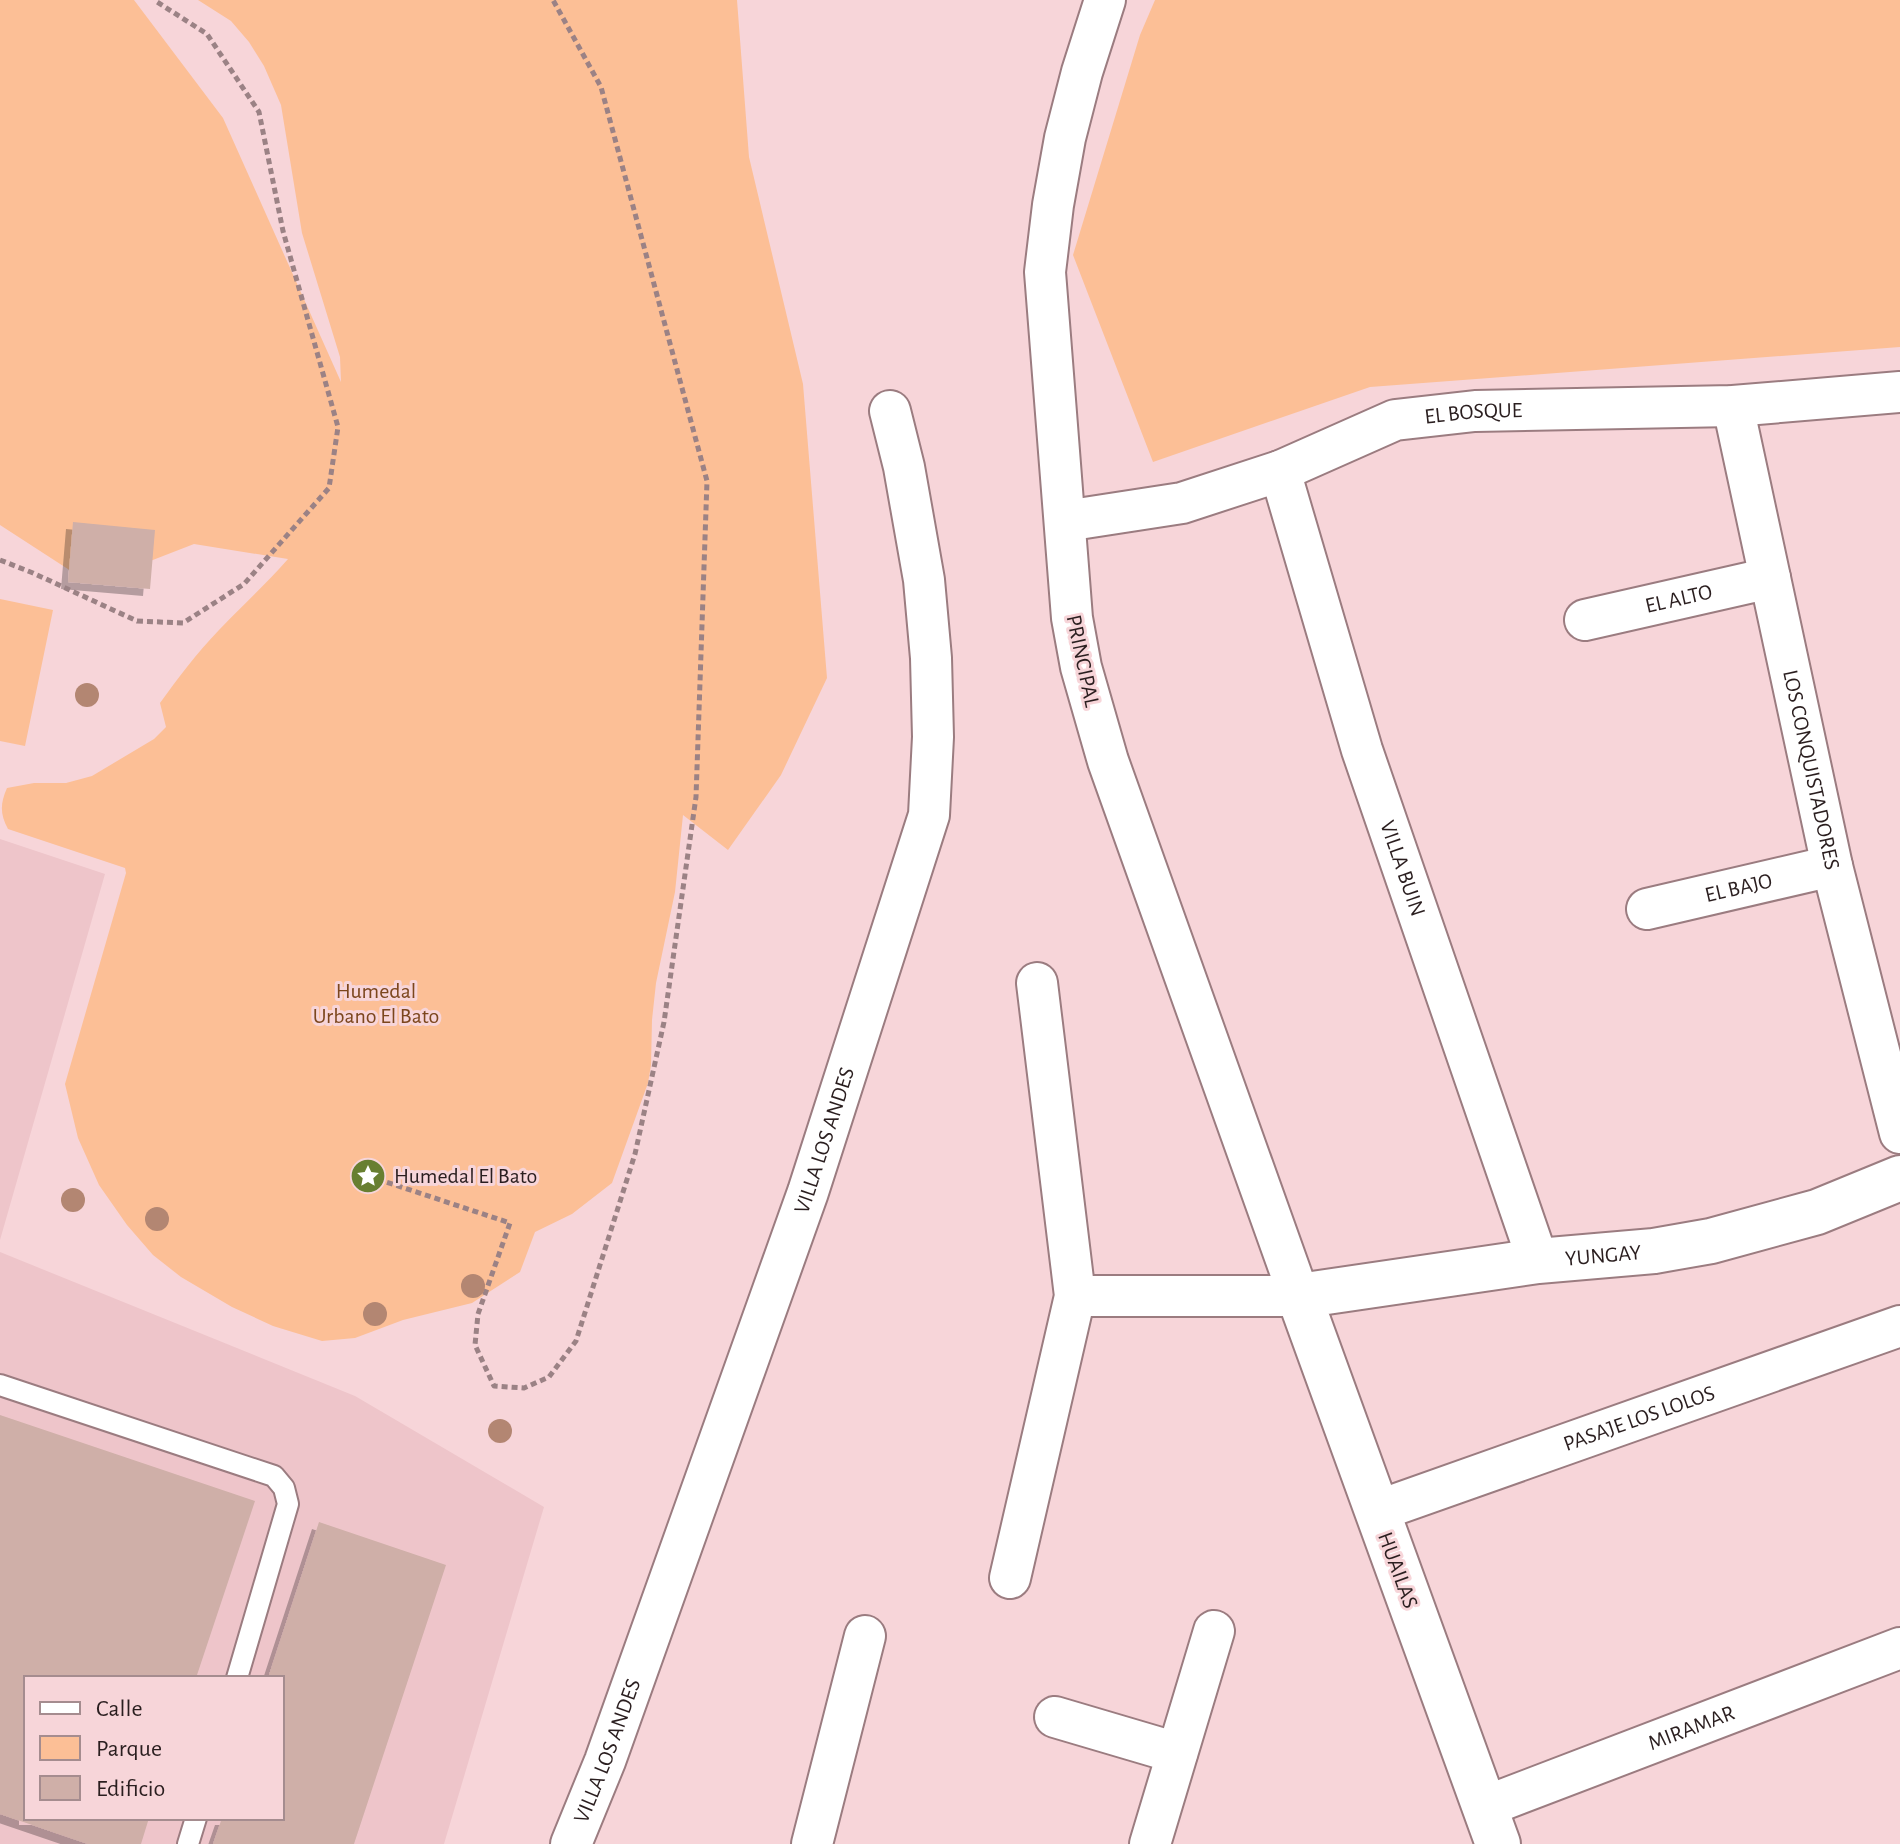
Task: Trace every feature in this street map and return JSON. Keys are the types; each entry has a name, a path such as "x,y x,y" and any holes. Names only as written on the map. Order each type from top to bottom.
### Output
{"street":[{"name":"PRINCIPAL","path":"1105,0 1065,138 1045,272 1072,618 1093,714 1299,1296"},
{"name":"EL BOSQUE","path":"1065,521 1182,503 1280,471 1395,420 1475,411 1733,406 1900,392"},
{"name":"LOS CONQUISTADORES","path":"1733,406 1832,866 1900,1133"},
{"name":"VILLA LOS ANDES","path":"571,1844 605,1761 808,1192 929,815 933,737 931,658 924,580 904,467 890,411"},
{"name":"VILLA BUIN","path":"1280,471 1362,750 1538,1261"},
{"name":"EL ALTO","path":"1585,620 1770,578"},
{"name":"EL BAJO","path":"1647,909 1832,866"},
{"path":"1010,1578 1075,1296 1037,983"},
{"name":"YUNGAY","path":"1299,1296 1538,1261 1654,1251 1711,1241 1817,1212 1900,1178"},
{"path":"1075,1296 1299,1296"},
{"name":"HUAILAS","path":"1299,1296 1491,1826"},
{"name":"PASAJE LOS LOLOS","path":"1377,1511 1900,1326"},
{"path":"1150,1844 1214,1631"},
{"path":"812,1844 865,1636"},
{"name":"MIRAMAR","path":"1491,1826 1900,1648"},
{"path":"1055,1717 1177,1753"}],"lane":[{"path":"0,1385 274,1476 284,1488 288,1504 238,1676"},
{"path":"188,1844 195,1820"}],"path":[{"path":"0,560 137,621 183,623 244,584 329,488 338,427 283,231 259,112 207,34 154,0"},
{"path":"368,1176 510,1223 478,1314 475,1345 494,1386 524,1388 549,1377 576,1341 638,1140 664,1022 696,797 707,481 601,87 553,0"}],"shaded area":[{"path":"0,839 105,874 0,1240"},
{"path":"0,1252 355,1396 544,1507 444,1844 0,1844"}],"green space":[{"name":"Humedal Urbano El Bato","path":"0,0 134,0 223,118 341,382 340,357 302,233 281,105 264,66 249,42 231,21 198,0 737,0 749,157 803,384 827,678 781,775 728,850 683,815 675,892 656,983 648,1083 612,1183 572,1214 535,1232 520,1272 472,1303 403,1320 355,1338 322,1341 273,1326 232,1307 181,1277 153,1255 99,1185 78,1138 65,1084 125,868 8,829 2,809 7,788 34,783 66,783 92,776 154,739 166,727 160,703 174,684 211,639 288,559 194,544 91,584 0,525"},
{"path":"1155,0 1900,0 1900,347 1370,387 1153,462 1073,255 1140,35"},
{"path":"0,599 53,610 25,746 0,741"}],"building":[{"path":"73,522 155,530 150,589 68,582"},
{"path":"0,1415 255,1501 197,1676 24,1676 24,1820 148,1820 141,1844 88,1844 0,1814"},
{"path":"319,1522 446,1565 354,1844 213,1844 221,1820 284,1820 284,1676 269,1676"}],"place":[{"name":"Humedal El Bato","path":"368,1176"}]}
